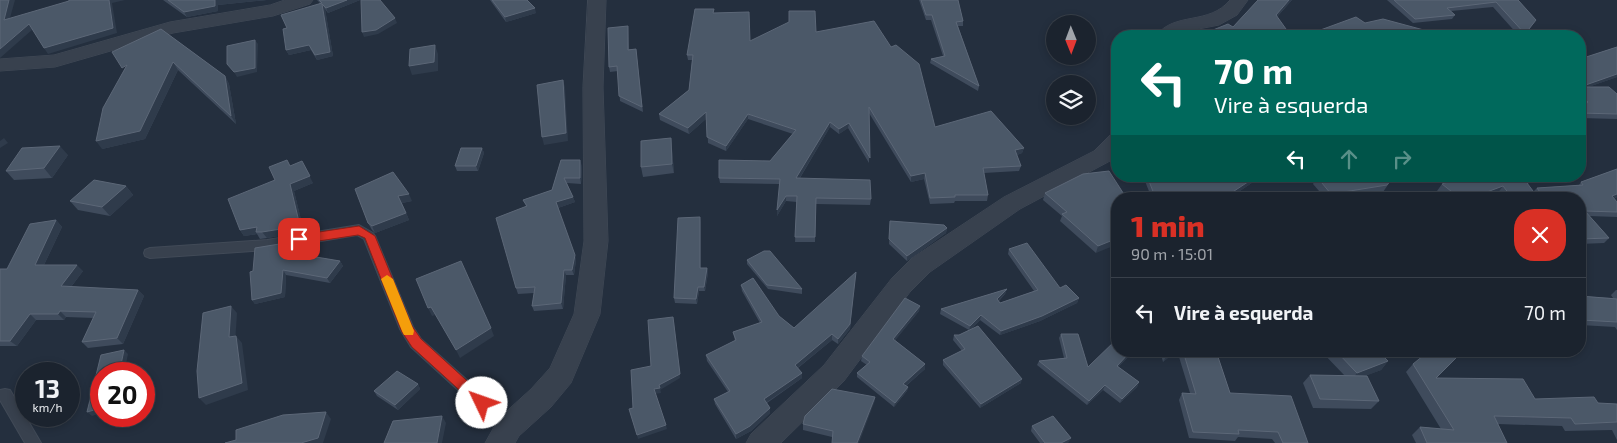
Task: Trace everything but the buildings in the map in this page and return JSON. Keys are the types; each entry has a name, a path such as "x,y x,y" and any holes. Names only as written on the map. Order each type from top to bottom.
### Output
{"street":[{"path":"0,65 55,61 170,28 218,18 273,10 304,0"},
{"path":"505,435 561,375 587,314 596,241 592,87 597,0"},
{"path":"1176,30 1224,18 1240,0"},
{"path":"760,443 834,373 901,285 921,265 1012,203 1111,151"}],"lane":[{"path":"150,253 267,245 359,230 369,236 406,329 416,343 505,435"},
{"path":"6,395 33,443"}],"slow traffic":[{"path":"387,279 408,331"}],"route":[{"path":"299,239 359,230 369,236 406,329 416,343 482,403"}]}
